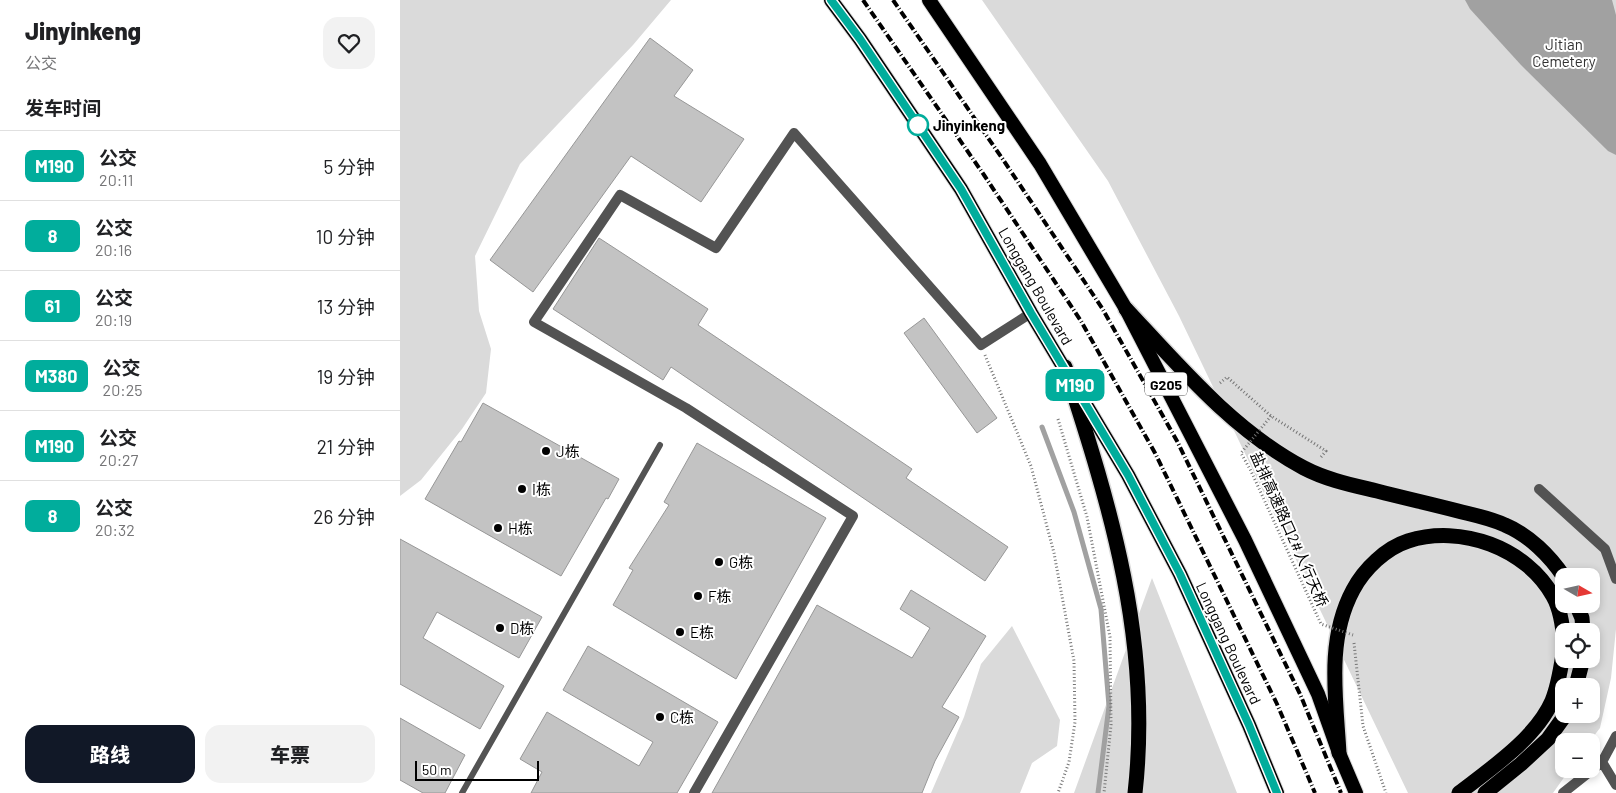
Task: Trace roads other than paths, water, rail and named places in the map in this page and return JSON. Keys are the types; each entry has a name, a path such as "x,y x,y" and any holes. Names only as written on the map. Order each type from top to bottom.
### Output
{"highway":[{"name":"Longgang Boulevard","path":"831,0 860,39 961,189 1031,313 1128,475 1180,574 1249,725 1277,793"},
{"name":"G205","path":"929,0 1040,164 1126,310 1245,540 1318,694 1356,793"},
{"path":"1126,310 1177,364 1244,428 1284,456 1306,469 1336,481 1479,516 1506,525 1530,540 1558,568"},
{"path":"1065,367 1110,512 1134,635 1140,703 1139,762 1136,793"},
{"path":"1340,753 1334,662 1336,639 1344,610 1353,589 1369,568 1387,551 1408,541 1429,536 1473,539 1496,546 1517,557 1537,574 1553,596 1562,623"},
{"path":"1463,790 1512,750 1537,726 1551,702 1561,668"},
{"path":"1485,793 1548,739 1560,723"}],"street":[{"path":"694,793 853,516 686,408 534,322 620,195 716,248 794,133 982,345 1031,313"},
{"path":"1539,489 1605,549 1616,579"},
{"path":"1563,793 1602,762 1616,736"},
{"path":"1602,762 1616,785"}],"lane":[{"path":"462,793 660,445"}],"waterway":[{"path":"1042,427 1074,512 1101,609 1109,706 1098,793"}],"railway":[{"path":"863,0 984,175 1081,321 1155,453 1277,704 1315,793"},
{"path":"893,0 1102,308 1177,441 1300,694 1341,793"}],"place":[{"name":"Jinyinkeng","path":"918,125"},
{"name":"J栋","path":"546,451"},
{"name":"I栋","path":"522,489"},
{"name":"H栋","path":"498,528"},
{"name":"G栋","path":"719,562"},
{"name":"F栋","path":"698,596"},
{"name":"D栋","path":"500,628"},
{"name":"E栋","path":"680,632"},
{"name":"C栋","path":"660,717"}],"park label":[{"name":"Jitian Cemetery","path":"1564,52"}]}
